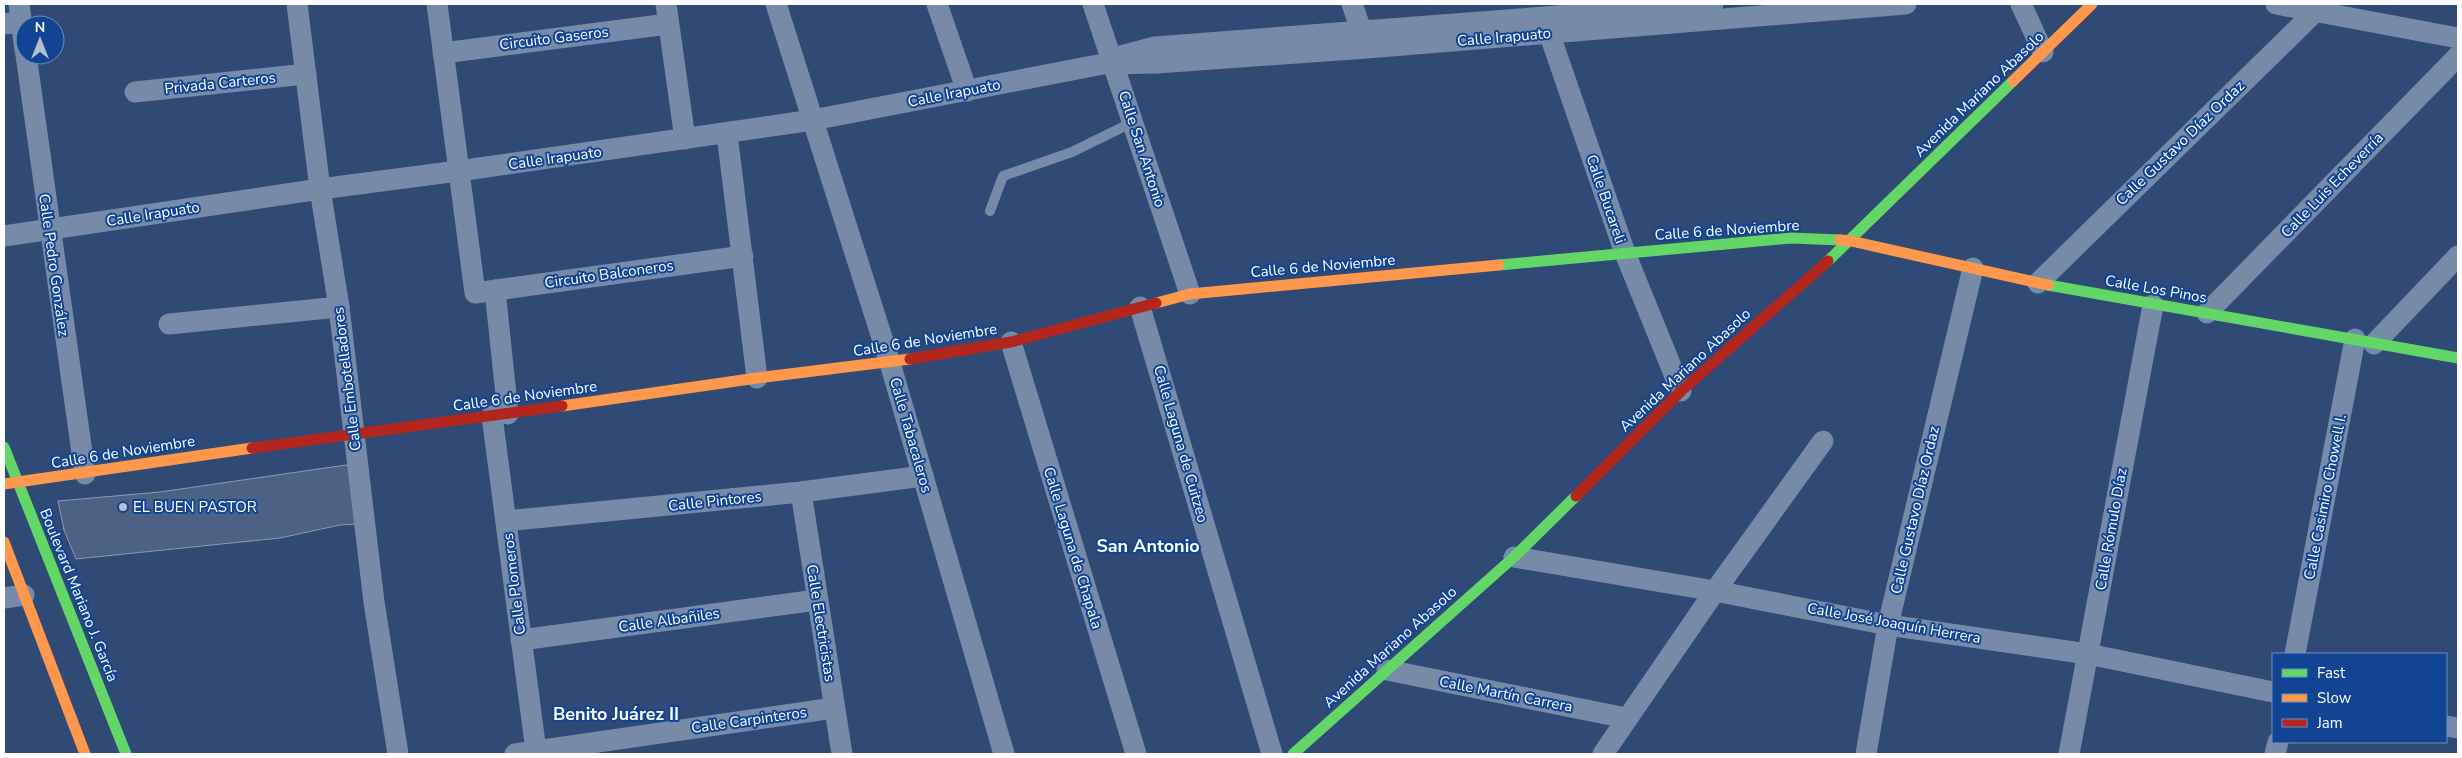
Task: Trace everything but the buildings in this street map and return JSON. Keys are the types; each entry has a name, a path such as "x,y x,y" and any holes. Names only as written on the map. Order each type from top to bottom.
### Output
{"street":[{"name":"Calle Embotelladores","path":"296,4 320,189 339,307 374,602 398,754"},
{"path":"437,4 458,171"},
{"name":"Calle Tabacaleros","path":"776,4 890,363 1004,754"},
{"path":"937,4 967,91"},
{"name":"Calle San Antonio","path":"1093,4 1110,62 1133,122 1190,294"},
{"path":"1352,4 1365,40"},
{"name":"Calle Irapuato","path":"4,236 320,189 727,134 813,120 1110,62 1155,46 1365,40 1544,18 1720,9 1906,4"},
{"path":"2021,4 2043,52"},
{"name":"Avenida Mariano Abasolo","path":"1293,754 1514,557 1681,391 1851,241 2092,4"},
{"path":"2276,4 2319,7 2458,38"},
{"name":"Calle Gustavo Díaz Ordaz","path":"2038,283 2319,7"},
{"name":"Circuito Gaseros","path":"443,53 667,14 685,139"},
{"name":"Calle Bucareli","path":"1544,18 1625,253 1681,391"},
{"name":"Calle Luis Echeverría","path":"2207,313 2458,56"},
{"name":"Calle Pedro González","path":"27,65 85,474"},
{"name":"Privada Carteros","path":"135,92 306,74"},
{"path":"727,134 757,378"},
{"name":"Circuito Balconeros","path":"458,171 475,293 743,256"},
{"name":"Calle 6 de Noviembre","path":"4,484 85,474 353,433 500,415 757,378 890,363 1011,342 1190,294 1791,238 1851,241"},
{"name":"Calle Los Pinos","path":"1851,241 2038,283 2458,358"},
{"path":"2365,342 2458,256"},
{"name":"Calle Gustavo Díaz Ordaz","path":"1866,754 1888,624 1973,268"},
{"name":"Calle Plomeros","path":"495,290 506,521 521,640 525,753"},
{"name":"Calle Rómulo Díaz","path":"2069,754 2153,305"},
{"path":"169,324 339,307"},
{"name":"Calle Laguna de Cuitzeo","path":"1140,307 1272,754"},
{"name":"Calle Laguna de Chapala","path":"1011,342 1136,754"},
{"name":"Calle Casimiro Chowell I.","path":"2295,653 2365,342"},
{"path":"1603,754 1715,591 1824,441"},
{"name":"Boulevard Mariano J. García","path":"4,447 126,754"},
{"name":"Calle Pintores","path":"506,521 801,492 923,476"},
{"name":"Calle Electricistas","path":"801,492 842,754"},
{"path":"4,542 14,597 85,754"},
{"name":"Calle José Joaquín Herrera","path":"1514,557 1715,591 1888,624 2088,654 2272,692"},
{"name":"Calle Albañiles","path":"521,640 817,600"},
{"name":"Calle Martín Carrera","path":"1386,670 1626,718"},
{"name":"Calle Carpinteros","path":"525,753 834,708"}],"lane":[{"path":"990,211 1003,176 1072,152 1133,122"}],"traffic: fast":[{"path":"1828,261 2013,81"},
{"path":"1499,265 1791,238 1840,240"},
{"path":"2048,285 2458,358"},
{"path":"4,447 126,754"},
{"path":"1293,754 1514,557 1576,496"}],"traffic: slow":[{"path":"2013,81 2092,4"},
{"path":"1840,240 2048,285"},
{"path":"1156,303 1190,294 1499,265"},
{"path":"562,406 757,378 910,359"},
{"path":"4,484 252,448"},
{"path":"4,542 85,754"}],"traffic: jam":[{"path":"1576,496 1681,391 1828,261"},
{"path":"910,359 1011,342 1156,303"},
{"path":"252,448 562,406"}],"place":[{"name":"EL BUEN PASTOR","path":"123,507"}],"district":[{"name":"San Antonio","path":"1148,546"},
{"name":"Benito Juárez II","path":"616,714"}]}
